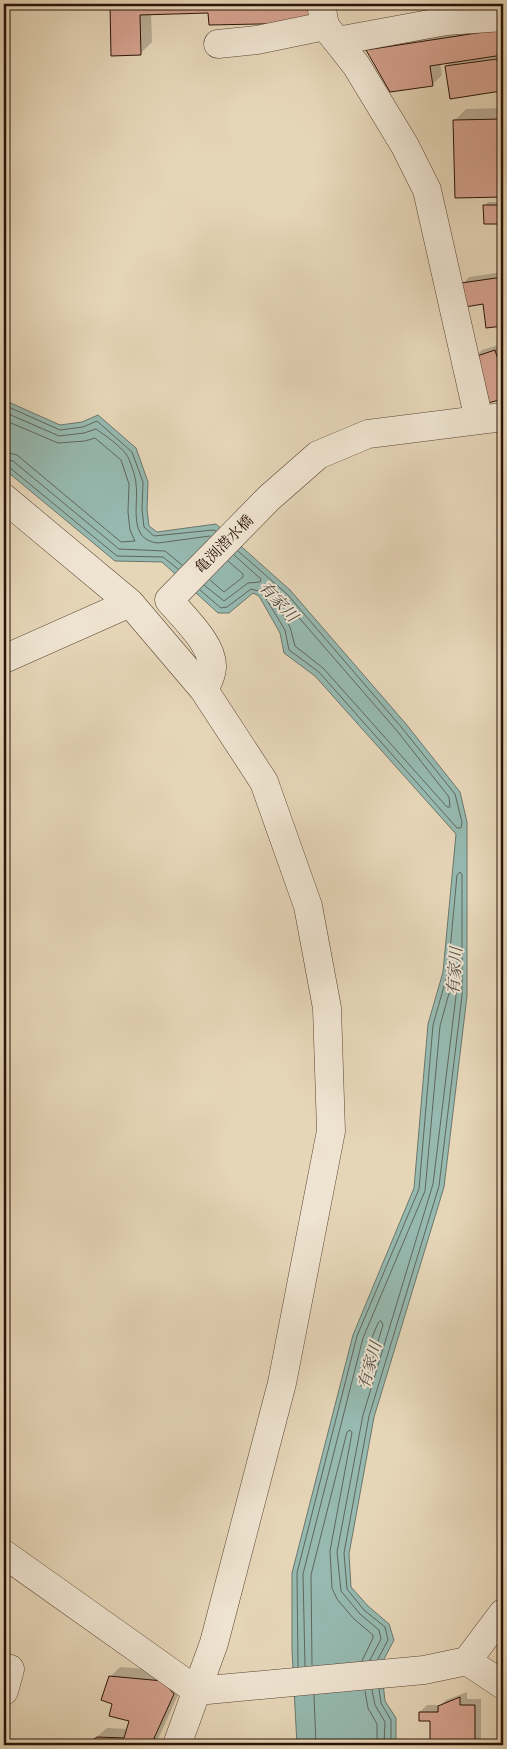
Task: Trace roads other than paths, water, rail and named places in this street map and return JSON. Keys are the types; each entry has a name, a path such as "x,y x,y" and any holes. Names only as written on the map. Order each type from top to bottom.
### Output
{"street":[{"path":"218,44 257,40 328,24 444,12 503,17"},
{"path":"328,24 356,65 406,146 427,190 491,419"},
{"name":"亀渕潜水橋","path":"204,690 213,670 212,658 203,641 169,600 269,498 318,455 368,434 491,419"},
{"path":"4,498 130,603 204,690 264,782 308,906 328,1008 331,1132 282,1384 214,1643 177,1745"},
{"path":"4,659 130,603"},
{"path":"4,1554 197,1691 424,1670 467,1661 503,1613"},
{"path":"467,1661 503,1685"},
{"path":"4,1667 10,1669 4,1691"}],"water":[{"name":"有家川","path":"4,400 60,425 82,422 98,415 136,448 148,482 147,509 149,526 157,532 216,524 290,590 406,724 460,792 467,822 467,996 444,1187 374,1417 349,1554 351,1587 368,1606 389,1624 394,1640 381,1665 385,1701 396,1718 396,1745 297,1745 292,1650 292,1573 353,1335 414,1188 428,1024 443,972 456,834 315,676 284,653 280,633 259,596 253,593 229,613 218,613 162,562 115,561 4,469"}]}
